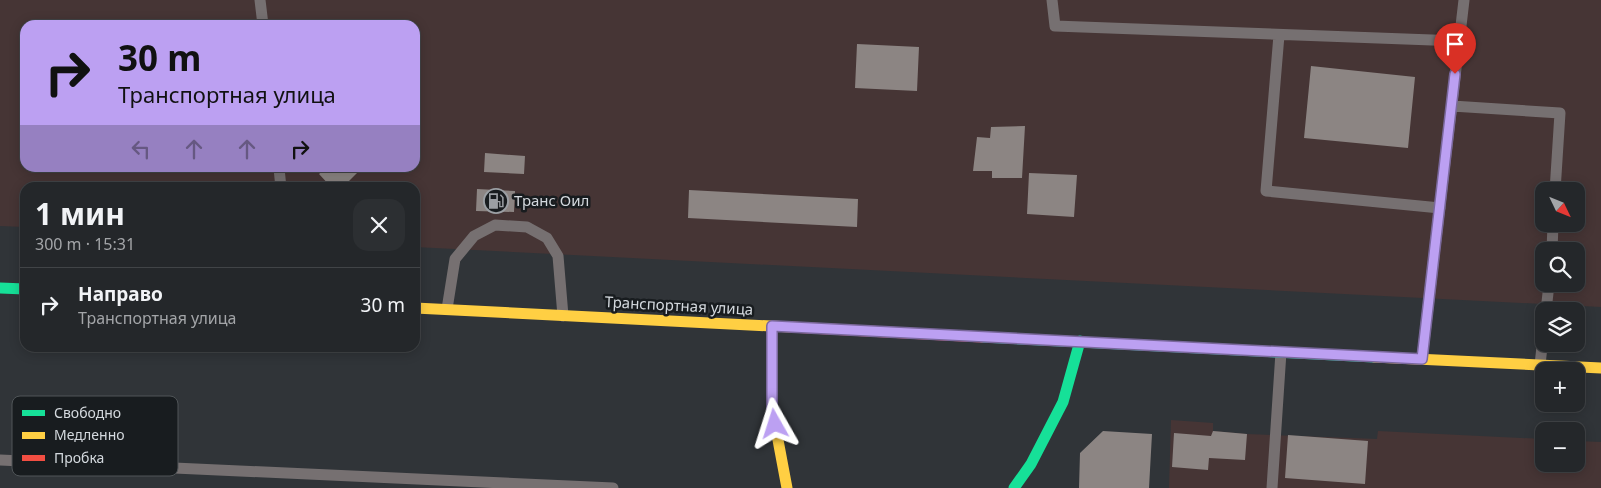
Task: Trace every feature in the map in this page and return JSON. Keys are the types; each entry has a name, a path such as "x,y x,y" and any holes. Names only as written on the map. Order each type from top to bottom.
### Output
{"main road":[{"path":"0,288 20,289"},
{"name":"Транспортная улица","path":"420,308 1535,365"},
{"path":"772,326 772,408 787,488"},
{"path":"1014,488 1031,464 1063,402 1080,341"},
{"name":"Транспортная улица","path":"1585,367 1601,368"}],"lane":[{"path":"260,0 262,20"},
{"path":"1052,0 1055,26 1459,42"},
{"path":"1422,359 1464,0"},
{"path":"1279,34 1266,191 1440,208"},
{"path":"1452,106 1560,113 1556,182"},
{"path":"447,310 455,258 474,236 495,225 527,227 547,238 558,256 563,316"},
{"path":"1272,488 1281,352"},
{"path":"178,469 613,488"}],"shaded area":[{"path":"0,0 1601,0 1601,307 1585,306 1585,302 1535,302 1535,304 420,247 420,182 20,182 20,227 0,226"},
{"path":"1171,420 1213,423 1213,431 1247,434 1377,439 1378,431 1535,439 1535,472 1585,472 1585,441 1601,442 1601,488 1169,488"}],"building":[{"path":"857,44 919,47 917,91 855,88"},
{"path":"1311,66 1415,77 1408,148 1304,138"},
{"path":"1025,126 1022,178 992,178 992,171 973,171 977,137 990,138 991,127"},
{"path":"485,153 525,156 524,174 484,172"},
{"path":"321,172 358,172 348,182 326,182 319,174"},
{"path":"1029,173 1077,175 1074,217 1027,214"},
{"name":"Транс Оил","path":"477,189 515,191 514,212 476,211"},
{"path":"689,190 858,199 857,227 688,218"},
{"path":"1103,431 1152,434 1149,488 1079,488 1080,453"},
{"path":"1213,431 1247,434 1245,460 1209,458 1208,470 1172,467 1174,433 1211,436"},
{"path":"1288,435 1368,441 1365,484 1285,478"}],"traffic: fast":[{"path":"0,288 20,289"},
{"path":"982,337 1374,357"},
{"path":"1014,488 1031,464 1063,402 1080,341"}],"traffic: slow":[{"path":"420,308 790,327"},
{"path":"772,326 772,408 787,488"},
{"path":"1374,357 1601,368"}],"traffic: jam":[{"path":"790,327 982,337"}],"place":[{"name":"Транс Оил","path":"496,201"}],"route":[{"path":"775,424 772,408 772,326 1422,359 1455,74"}]}
